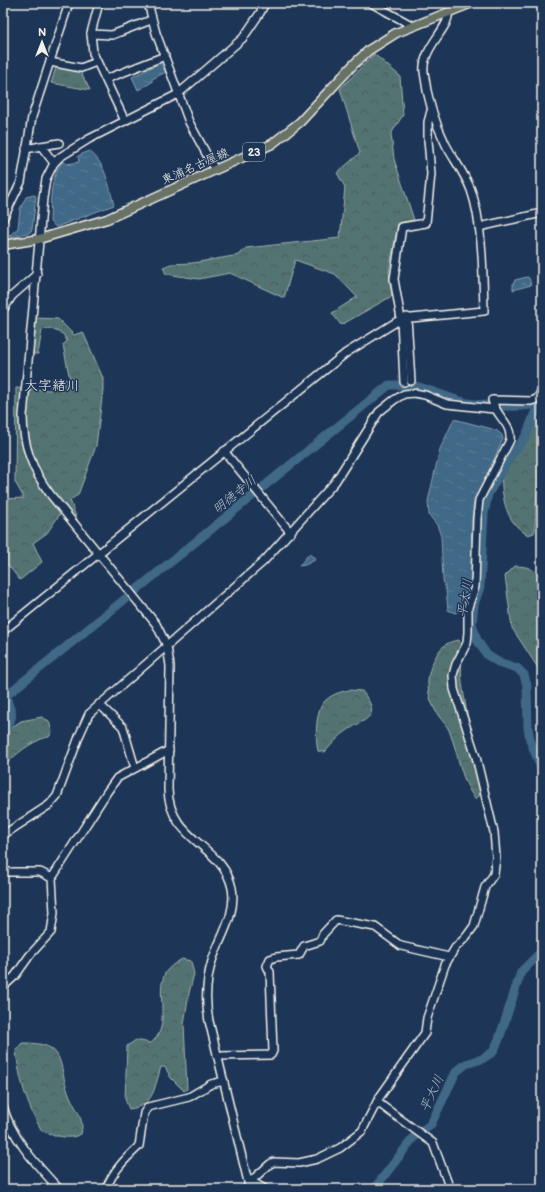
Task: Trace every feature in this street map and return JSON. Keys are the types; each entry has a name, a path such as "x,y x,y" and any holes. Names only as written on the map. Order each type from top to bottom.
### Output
{"main road":[{"name":"東浦名古屋線","path":"3,245 39,239 107,219 272,144 289,132 312,110 354,64 369,50 396,33 472,3"}],"street":[{"path":"3,219 21,182 32,117 69,3"},
{"path":"99,3 91,34 92,47 96,62 106,79 125,121"},
{"path":"148,3 151,20 189,122 215,170"},
{"path":"248,1189 250,1180 217,1056 207,1010 207,982 212,960 231,914 233,901 232,889 228,877 219,862 190,836 174,816 168,796 170,666 167,646 156,624 44,486 32,465 23,432 23,416 44,187 54,162 71,149 178,94 242,38 260,13 265,3"},
{"path":"372,3 390,9 413,26"},
{"path":"408,382 404,318 395,272 402,227 426,223 431,174 428,140 430,111 424,62 428,50 448,20 448,12"},
{"path":"91,34 112,35 151,20"},
{"path":"106,79 165,56"},
{"path":"50,62 81,68 96,62"},
{"path":"3,631 346,352 404,318 484,311 479,227 471,190 444,141 430,111"},
{"path":"26,149 59,143"},
{"path":"41,146 54,162"},
{"path":"479,227 542,213"},
{"path":"3,310 12,296 37,274"},
{"path":"250,1180 274,1162 292,1163 308,1161 340,1148 362,1131 377,1102 425,1033 431,1005 449,957 474,926 486,887 494,874 496,866 494,832 476,757 452,681 453,670 467,638 468,607 475,587 479,500 510,440 508,427 494,409 492,400 531,401 537,399 542,390"},
{"path":"3,835 53,801 57,796 89,714 264,562 335,482 379,412 404,394 414,393 424,395 447,404 494,409"},
{"path":"224,451 291,533"},
{"path":"99,704 123,727 135,768"},
{"path":"3,987 15,976 30,955 51,932 54,913 52,878 117,778 168,750"},
{"path":"3,872 40,872 52,878"},
{"path":"217,1056 271,1055 273,1051 270,972 267,966 270,959 299,955 304,946 320,941 323,934 336,920 375,926 401,946 449,957"},
{"path":"106,1189 110,1180 126,1157 139,1146 144,1113 148,1107 189,1097 211,1084 224,1080"},
{"path":"377,1102 423,1134 436,1146 450,1189"},
{"path":"3,1106 8,1123 15,1135 59,1189"},
{"path":"250,1180 265,1189"}],"green space":[{"path":"374,54 400,76 403,115 391,134 394,159 414,220 398,223 389,272 392,296 341,325 332,313 357,297 335,274 295,260 284,298 230,273 199,279 166,274 163,267 171,264 193,263 239,255 246,248 340,238 345,187 337,173 360,153 340,89"},
{"path":"57,64 80,71 90,90 51,83"},
{"path":"36,318 58,319 74,335 83,332 103,378 103,390 96,446 78,495 70,500 80,528 62,511 47,533 33,543 42,562 20,580 3,559 3,499 24,498 15,482 16,388 50,390 52,379 70,380 63,345 67,341 63,334 49,328 42,330 38,354 33,354"},
{"path":"542,418 542,481 537,488 534,533 528,535 515,524 507,511 502,490 502,472 504,464 512,449 523,435"},
{"path":"515,566 531,569 540,577 542,581 542,674 512,628 505,576"},
{"path":"459,640 461,651 462,683 481,787 479,796 475,799 466,783 449,730 434,708 428,688 429,674 438,652 450,642"},
{"path":"349,690 362,691 371,706 372,711 370,715 348,730 325,752 318,751 316,739 317,724 322,704 334,695"},
{"path":"42,717 49,721 52,732 49,737 31,744 18,753 5,767 3,776 3,733 21,721"},
{"path":"182,959 191,961 194,974 184,1024 187,1089 184,1091 171,1078 165,1067 161,1067 152,1095 144,1104 129,1109 125,1099 127,1046 136,1040 150,1043 156,1038 160,1031 162,1022 161,995 164,975 170,967"},
{"path":"22,1043 47,1046 54,1051 58,1057 69,1094 81,1118 81,1134 66,1137 57,1136 42,1131 24,1092 19,1071 16,1050"}],"water":[{"path":"160,63 166,72 152,79 152,82 138,90 132,77"},
{"path":"89,151 95,156 103,169 114,205 56,227 50,222 53,182 58,168 63,161 67,164 79,162 78,156"},
{"path":"36,196 32,230 29,233 22,234 21,236 10,237 9,236 18,228 20,209 26,197"},
{"path":"527,277 529,278 531,285 513,290 515,280"},
{"path":"454,419 496,430 502,435 503,439 474,504 472,516 471,587 464,609 455,613 448,610 446,590 443,580 441,536 437,525 429,515 428,501 440,449"},
{"path":"309,554 315,558 315,560 299,566"}],"waterway":[{"name":"明徳寺川","path":"3,731 12,714 7,699 8,694 389,385 415,386 467,403 511,406 538,404"},
{"name":"平大川","path":"540,400 526,436 510,457 488,494 484,514 480,587 474,604 472,624 477,640 487,655 498,662 517,668 524,675 527,686 528,728 530,740 542,770"},
{"name":"平大川","path":"374,1189 414,1137 431,1124 456,1072 466,1064 482,1059 493,1052 499,1039 521,972 542,951"}],"district":[{"name":"大字緒川","path":"52,385"}]}
